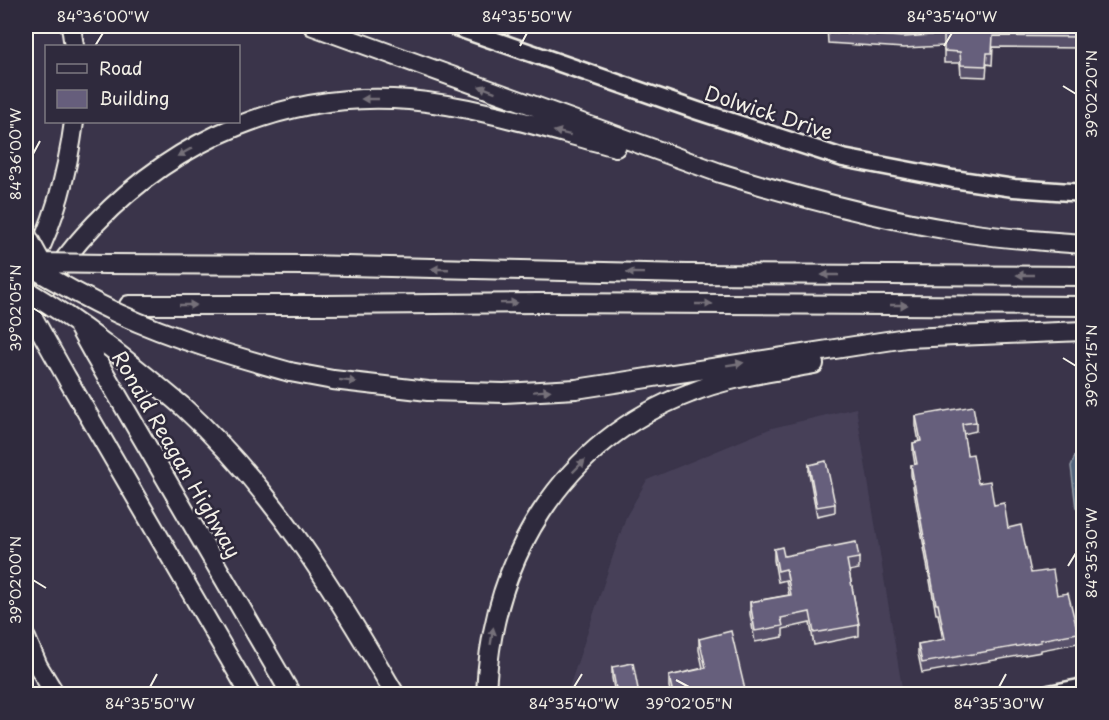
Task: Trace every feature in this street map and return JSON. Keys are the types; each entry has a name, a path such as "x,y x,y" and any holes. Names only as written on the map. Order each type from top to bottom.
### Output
{"highway":[{"path":"71,26 74,45"},
{"path":"313,26 720,173 787,194 897,220 958,231 1083,244"},
{"path":"26,329 47,286 66,258 118,200 176,156 215,135 257,118 286,110 323,102 365,99 438,103 720,173"},
{"path":"26,275 35,259 60,192 74,123"},
{"name":"Ronald Reagan Highway","path":"26,234 291,694"},
{"path":"26,264 305,265 687,274 1083,276"},
{"path":"26,264 122,315 224,354 290,372 333,380 428,391 504,393 576,389 906,338 1083,331"},
{"path":"26,290 79,324 136,367 217,437 294,531 351,618 395,694"},
{"path":"250,694 26,305 552,303 1083,306"},
{"path":"486,694 492,632 506,583 523,543 538,516 565,480 598,447 634,421 689,393 739,378 877,353 906,338"},
{"path":"26,638 38,666 55,694"}],"main road":[{"name":"Dolwick Drive","path":"453,26 698,111 843,158 952,179 1014,188 1083,193"},
{"path":"1049,694 1083,687"}],"shaded area":[{"path":"856,408 903,694 567,694 626,517 647,480 772,428"}],"water":[{"path":"1083,446 1083,514 1076,508 1071,466 1078,449"}],"building":[{"path":"827,26 1083,26 1083,37 993,36 992,53 987,53 986,66 961,65 960,52 944,51 944,34 904,37 828,32"},
{"path":"973,406 976,422 962,424 967,455 973,454 978,483 990,481 994,505 1004,503 1008,528 1021,525 1031,573 1053,570 1057,595 1068,593 1078,633 1040,640 1041,642 922,663 918,644 945,639 938,604 936,604 911,465 917,464 913,443 921,441 916,416"},
{"path":"826,461 835,504 817,507 809,465"},
{"path":"856,542 859,558 847,560 859,625 814,633 810,612 781,618 783,626 755,631 750,602 791,595 786,569 778,571 774,549 782,547 784,556"},
{"path":"731,631 746,694 673,694 669,676 706,668 699,639"},
{"path":"633,663 639,694 617,694 612,667"}]}
